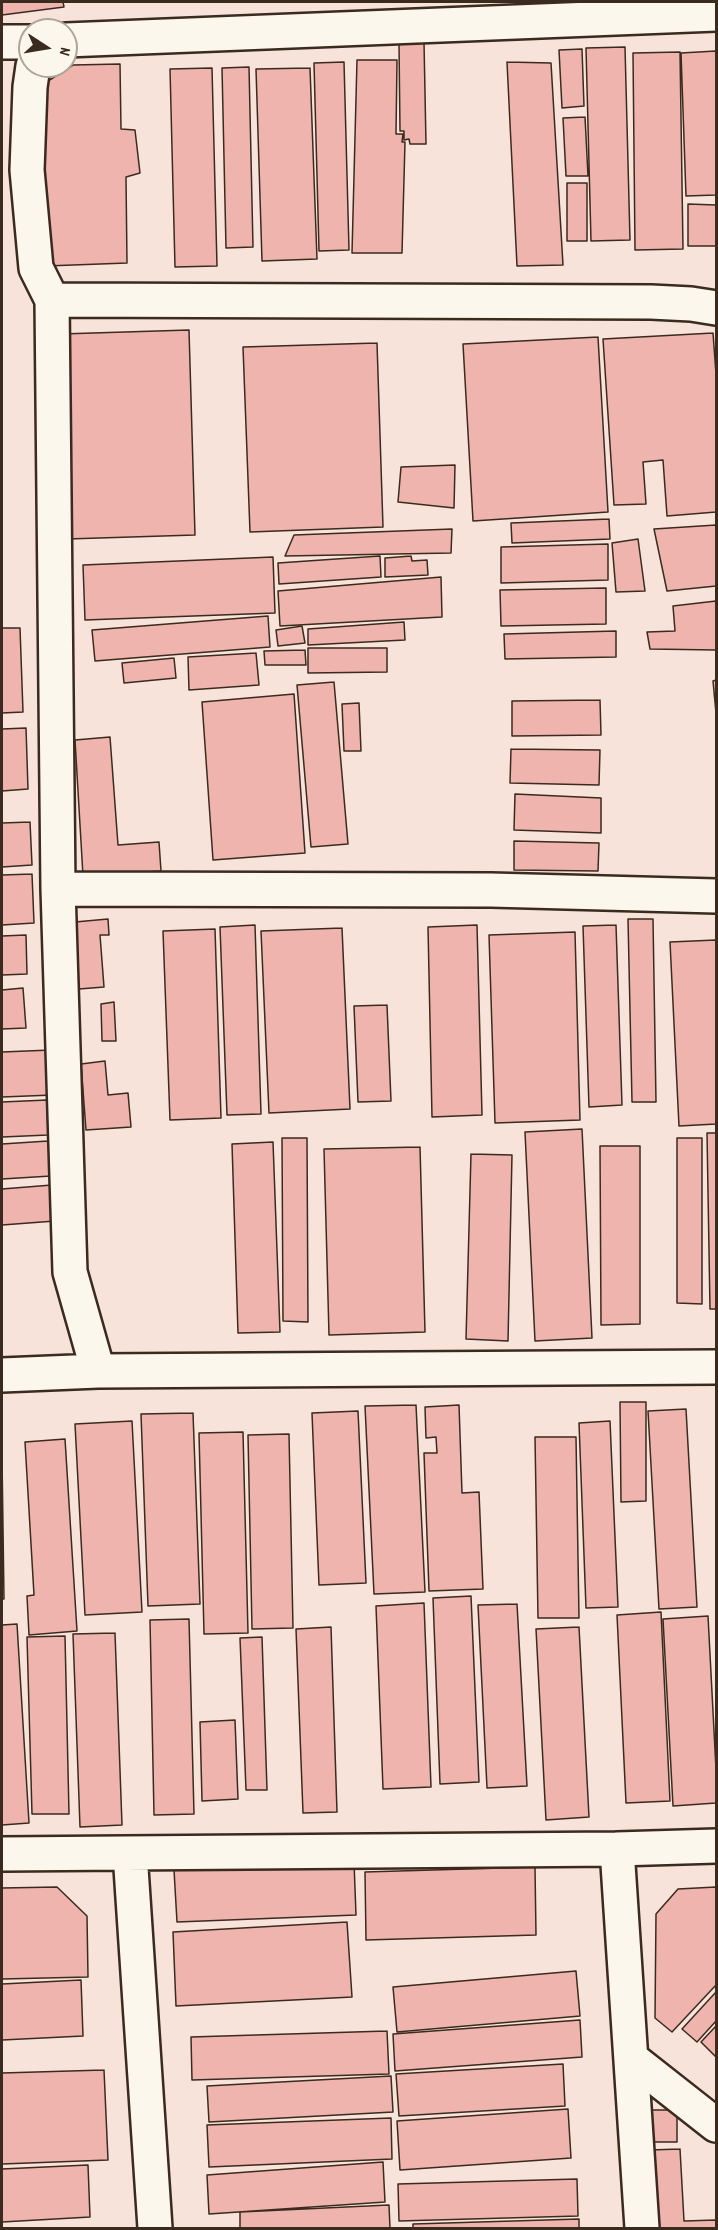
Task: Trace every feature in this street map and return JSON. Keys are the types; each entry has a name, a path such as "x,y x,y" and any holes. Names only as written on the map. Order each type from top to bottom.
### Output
{"street":[{"path":"78,40 717,14"},
{"path":"2,42 18,42"},
{"path":"31,78 27,170 36,268 52,300 58,889 70,1272 98,1371"},
{"path":"52,300 651,302 717,308"},
{"path":"58,889 490,890 717,896"},
{"path":"2,1375 98,1371 717,1367"},
{"path":"2,1854 617,1849 717,1846"},
{"path":"617,1849 642,2229"},
{"path":"130,1853 155,2229"},
{"path":"632,2059 717,2125"}],"building":[{"path":"2,2 63,2 64,7 2,15"},
{"path":"519,2 563,2 563,7 520,8"},
{"path":"424,42 426,144 410,144 409,139 404,140 404,131 400,131 399,43"},
{"path":"625,47 630,240 591,241 586,48"},
{"path":"582,49 584,106 562,108 559,50"},
{"path":"716,51 716,195 686,196 681,53"},
{"path":"680,52 683,249 635,250 633,53"},
{"path":"357,60 397,60 396,134 403,134 402,142 405,142 402,253 352,253"},
{"path":"344,62 349,250 319,251 314,63"},
{"path":"507,62 551,63 563,265 517,266"},
{"path":"120,64 121,129 135,130 140,173 126,177 127,263 46,266 37,88 53,78 78,78 78,65"},
{"path":"249,67 253,247 226,248 222,68"},
{"path":"212,68 217,266 175,267 170,69"},
{"path":"310,68 317,259 262,261 256,69"},
{"path":"585,117 588,176 566,176 563,118"},
{"path":"567,183 587,183 587,241 567,241"},
{"path":"688,204 716,205 716,246 688,246"},
{"path":"189,330 195,535 67,539 61,334"},
{"path":"713,333 716,374 716,512 667,516 663,460 643,462 646,504 614,505 603,339"},
{"path":"598,337 608,512 473,521 463,344"},
{"path":"377,343 383,527 250,532 243,347"},
{"path":"455,465 454,508 398,502 401,467"},
{"path":"609,519 610,539 512,543 511,523"},
{"path":"716,525 716,586 667,591 654,529"},
{"path":"452,529 451,553 285,556 294,535"},
{"path":"638,539 645,591 616,592 612,543"},
{"path":"608,544 608,580 501,583 501,547"},
{"path":"380,556 381,577 279,584 278,563"},
{"path":"411,556 412,561 427,560 428,575 385,577 385,558"},
{"path":"273,557 275,613 85,620 83,565"},
{"path":"441,577 442,617 280,626 278,591"},
{"path":"606,588 606,624 501,626 500,590"},
{"path":"716,601 716,650 650,649 647,632 675,631 673,606"},
{"path":"268,616 270,647 95,661 92,630"},
{"path":"404,622 405,640 308,645 308,629"},
{"path":"302,626 305,643 278,646 276,630"},
{"path":"2,628 20,628 23,712 2,713"},
{"path":"616,631 616,657 505,659 504,634"},
{"path":"308,648 387,648 387,672 308,673"},
{"path":"305,650 306,665 265,665 264,651"},
{"path":"256,653 259,685 189,690 188,657"},
{"path":"174,658 176,678 124,683 122,663"},
{"path":"716,680 716,713 713,681"},
{"path":"334,682 348,844 311,847 297,685"},
{"path":"294,694 305,853 213,860 202,702"},
{"path":"600,700 601,735 512,736 512,701"},
{"path":"359,703 361,751 344,751 342,704"},
{"path":"26,728 28,789 2,791 2,729"},
{"path":"110,737 118,845 159,842 161,871 83,876 75,740"},
{"path":"511,749 600,750 599,785 510,783"},
{"path":"515,794 601,798 601,833 514,830"},
{"path":"30,822 32,865 2,867 2,823"},
{"path":"514,841 599,843 598,871 514,870"},
{"path":"32,874 34,923 2,925 2,875"},
{"path":"108,919 109,935 100,935 104,987 79,989 75,922"},
{"path":"628,919 653,919 656,1102 632,1102"},
{"path":"255,925 261,1114 227,1115 220,927"},
{"path":"477,925 482,1115 432,1117 428,927"},
{"path":"616,925 622,1105 589,1107 583,926"},
{"path":"342,928 350,1109 269,1113 261,931"},
{"path":"215,929 221,1118 170,1120 163,931"},
{"path":"575,932 580,1120 495,1123 489,935"},
{"path":"26,935 27,974 2,975 2,936"},
{"path":"716,940 716,1124 679,1126 670,942"},
{"path":"23,988 26,1028 2,1029 2,990"},
{"path":"114,1002 116,1041 102,1041 101,1004"},
{"path":"387,1005 391,1101 358,1102 354,1006"},
{"path":"51,1050 53,1095 2,1097 2,1052"},
{"path":"105,1061 108,1095 128,1093 131,1127 86,1130 81,1064"},
{"path":"47,1100 48,1135 2,1137 2,1102"},
{"path":"582,1129 592,1338 535,1341 525,1132"},
{"path":"707,1133 716,1133 716,1309 710,1309"},
{"path":"282,1138 307,1138 308,1322 283,1321"},
{"path":"677,1138 702,1138 702,1304 677,1303"},
{"path":"48,1141 51,1176 2,1179 2,1144"},
{"path":"273,1142 280,1332 238,1333 232,1144"},
{"path":"600,1146 640,1146 640,1324 601,1325"},
{"path":"420,1147 425,1332 329,1335 324,1149"},
{"path":"471,1154 512,1155 508,1341 466,1339"},
{"path":"52,1185 55,1221 2,1225 2,1189"},
{"path":"620,1402 646,1402 646,1501 621,1502"},
{"path":"416,1405 425,1592 374,1594 365,1406"},
{"path":"459,1405 462,1493 479,1492 483,1589 429,1591 424,1453 437,1453 436,1437 426,1438 425,1407"},
{"path":"686,1409 697,1607 659,1609 648,1411"},
{"path":"358,1411 366,1583 319,1585 312,1413"},
{"path":"193,1413 200,1604 148,1606 141,1414"},
{"path":"132,1421 142,1612 85,1615 75,1424"},
{"path":"610,1421 618,1607 586,1608 579,1423"},
{"path":"243,1432 248,1633 204,1634 199,1433"},
{"path":"289,1434 293,1628 252,1629 248,1435"},
{"path":"535,1437 576,1437 579,1618 538,1618"},
{"path":"65,1439 77,1631 29,1635 27,1596 34,1595 25,1442"},
{"path":"2,1457 4,1599 2,1599"},
{"path":"471,1596 479,1782 440,1784 433,1598"},
{"path":"424,1603 431,1787 383,1789 376,1606"},
{"path":"517,1604 527,1786 487,1788 478,1605"},
{"path":"661,1612 670,1801 626,1803 617,1615"},
{"path":"708,1616 716,1803 673,1806 663,1619"},
{"path":"189,1619 194,1814 154,1815 150,1620"},
{"path":"17,1624 29,1823 2,1825 2,1625"},
{"path":"331,1627 337,1812 303,1813 296,1629"},
{"path":"579,1627 589,1817 546,1820 536,1629"},
{"path":"115,1633 122,1825 80,1827 73,1634"},
{"path":"65,1636 69,1814 32,1814 27,1637"},
{"path":"262,1637 267,1790 246,1790 240,1638"},
{"path":"235,1720 238,1799 202,1801 200,1722"},
{"path":"354,1862 356,1915 177,1922 174,1870"},
{"path":"535,1867 536,1935 366,1940 365,1872"},
{"path":"57,1887 87,1916 88,1977 2,1979 2,1888"},
{"path":"716,1887 716,1985 672,2032 655,2018 656,1914 678,1889"},
{"path":"347,1922 352,1997 176,2006 173,1932"},
{"path":"576,1971 580,2016 397,2032 393,1987"},
{"path":"81,1980 83,2036 2,2040 2,1984"},
{"path":"716,1992 716,2021 697,2042 682,2029"},
{"path":"580,2020 582,2057 395,2071 393,2034"},
{"path":"716,2026 716,2057 701,2042"},
{"path":"387,2031 389,2074 192,2080 191,2037"},
{"path":"563,2064 565,2106 399,2116 396,2074"},
{"path":"104,2070 108,2160 2,2164 2,2073"},
{"path":"391,2076 393,2112 209,2122 207,2086"},
{"path":"568,2109 571,2158 400,2170 397,2121"},
{"path":"641,2110 677,2110 677,2142 641,2142"},
{"path":"391,2118 392,2159 209,2167 207,2125"},
{"path":"680,2149 684,2221 716,2220 716,2228 654,2228 650,2150"},
{"path":"383,2162 385,2202 209,2214 207,2175"},
{"path":"88,2165 90,2217 2,2222 2,2169"},
{"path":"577,2179 578,2216 399,2221 398,2184"},
{"path":"389,2205 390,2228 240,2228 240,2212"},
{"path":"579,2219 579,2228 413,2228 413,2224"}]}
